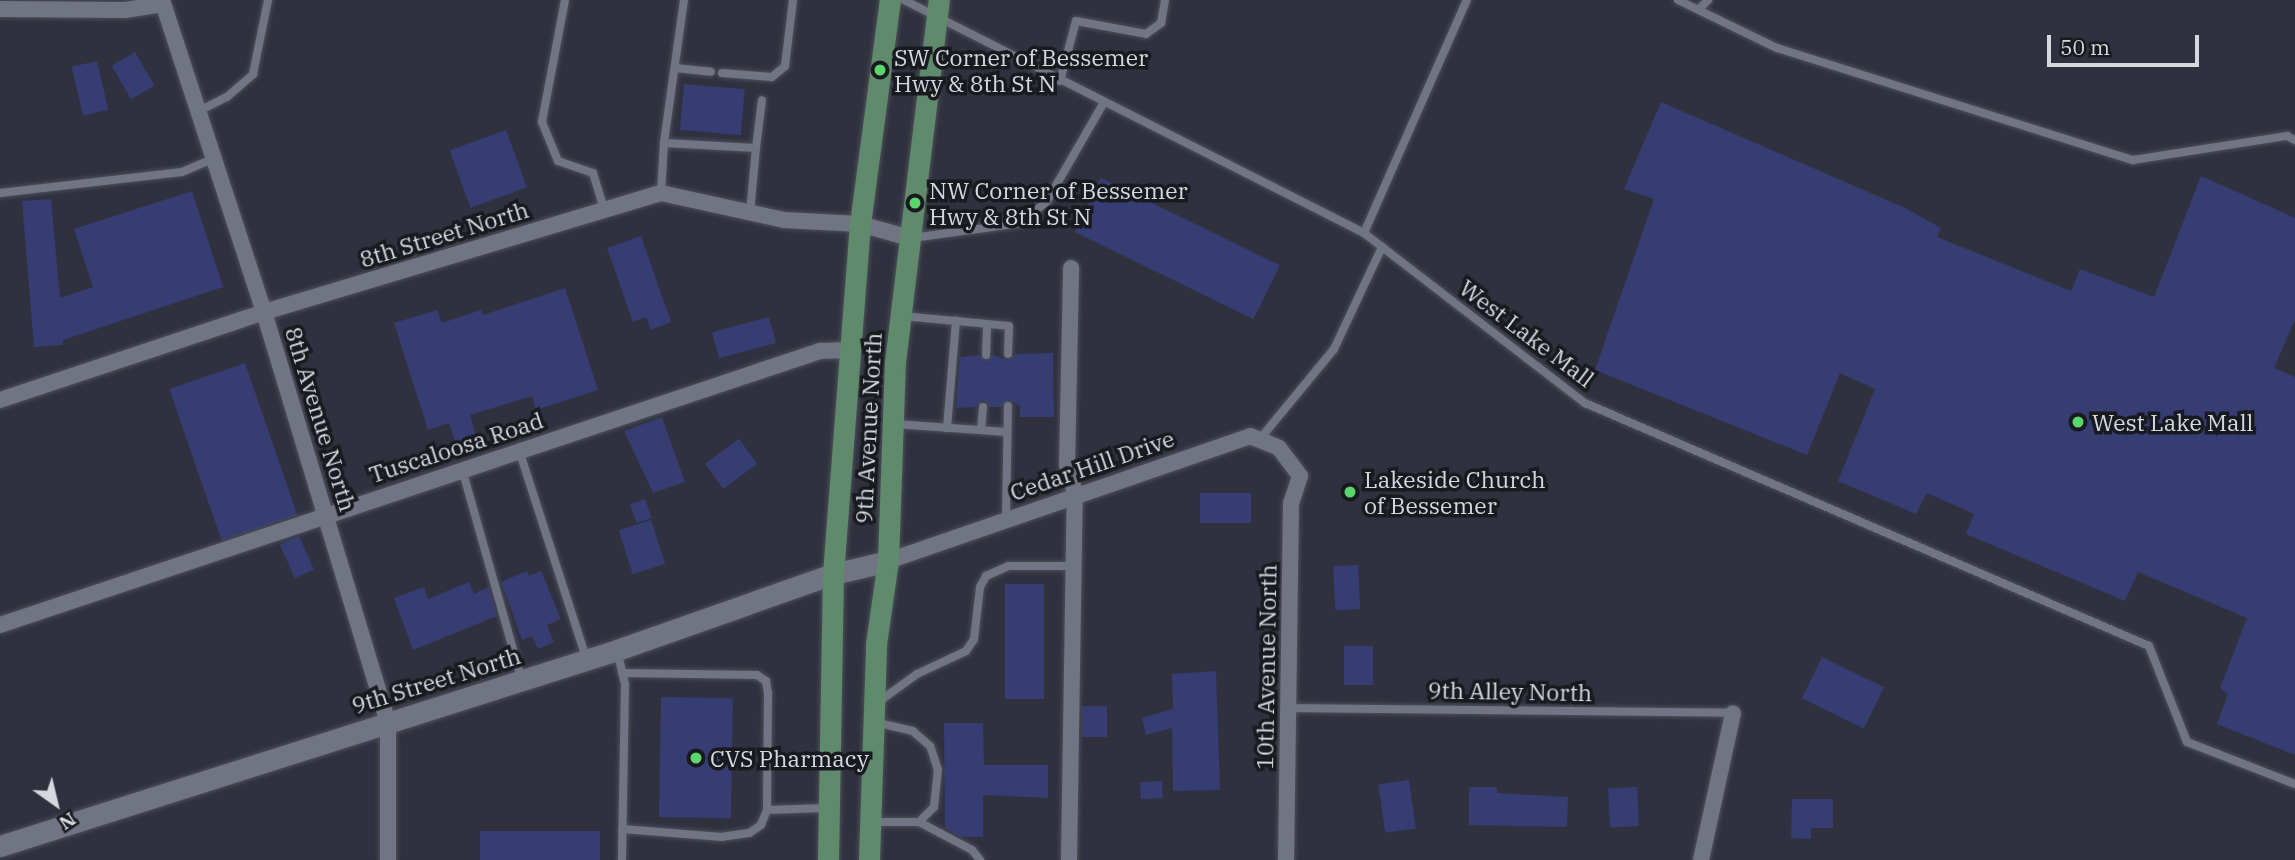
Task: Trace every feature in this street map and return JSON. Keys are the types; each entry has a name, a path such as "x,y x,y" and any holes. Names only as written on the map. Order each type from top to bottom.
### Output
{"main road":[{"name":"9th Avenue North","path":"828,860 833,574 860,223 890,0"},
{"name":"9th Avenue North","path":"869,860 876,644 888,561 891,424 938,8"}],"street":[{"name":"8th Avenue North","path":"163,2 264,312 388,723 388,860"},
{"path":"2,7 125,10 163,2"},
{"name":"8th Street North","path":"0,400 264,312 661,193 783,220 860,223 910,238"},
{"path":"1069,860 1075,493 1067,464 1072,268"},
{"name":"Tuscaloosa Road","path":"0,625 820,351 850,350"},
{"name":"Cedar Hill Drive","path":"888,561 1075,493 1250,436 1259,440"},
{"name":"10th Avenue North","path":"1259,440 1279,448 1300,476 1291,504 1286,860"},
{"name":"9th Street North","path":"0,846 587,660 833,574 888,561"},
{"path":"1701,860 1733,713"}],"lane":[{"path":"197,112 227,97 253,74 268,0"},
{"path":"565,0 542,122 558,161 593,173 604,210"},
{"path":"661,193 664,143 684,0"},
{"path":"722,73 772,77 785,66 793,0"},
{"name":"West Lake Mall","path":"904,0 938,8 1060,81 1364,233 1585,403 2149,646 2187,742 2295,784"},
{"path":"1060,81 1076,21 1146,34 1161,23 1165,0"},
{"path":"1364,233 1467,0"},
{"path":"1678,0 1777,48 2133,160 2287,136 2295,140"},
{"path":"1699,9 1708,0"},
{"path":"675,68 711,72"},
{"path":"750,212 762,100"},
{"path":"910,238 1021,223 1047,201 1103,103"},
{"path":"664,143 756,148"},
{"path":"0,193 183,172 212,159"},
{"path":"1259,440 1334,349 1382,247"},
{"path":"902,316 1009,326 1008,354"},
{"path":"947,428 956,320"},
{"path":"986,355 987,324"},
{"path":"1006,518 1008,406"},
{"path":"981,430 983,407"},
{"path":"891,424 1007,432"},
{"path":"519,450 587,660"},
{"path":"462,469 522,680"},
{"path":"919,822 934,807 938,770 930,746 913,731 874,714 917,674 966,651 974,639 980,587 986,576 1008,566 1074,566"},
{"path":"617,650 622,673 622,860"},
{"path":"622,673 745,673 766,681 766,810 761,825 736,836 622,829"},
{"name":"9th Alley North","path":"1287,708 1733,713"},
{"path":"766,810 829,808"},
{"path":"870,822 919,822 972,850 980,860"}],"building":[{"path":"135,52 154,86 131,99 112,66"},
{"path":"97,61 108,110 83,116 72,67"},
{"path":"684,84 745,89 741,135 680,130"},
{"name":"West Lake Mall","path":"1661,102 1905,208 1941,228 1937,237 2071,291 2080,269 2154,297 2201,176 2295,218 2295,320 2274,368 2295,377 2295,755 2217,724 2228,694 2220,688 2247,618 2138,572 2125,601 1966,534 1974,514 1927,493 1916,514 1838,481 1875,389 1840,373 1807,455 1595,370 1654,199 1624,189"},
{"path":"506,130 527,187 470,208 450,151"},
{"path":"1101,178 1280,265 1254,319 1075,232"},
{"path":"192,191 223,287 63,340 63,345 34,347 22,201 51,199 60,298 93,287 74,229"},
{"path":"641,236 671,322 651,330 646,317 633,322 607,248"},
{"path":"565,288 598,390 536,410 532,396 470,415 481,451 460,457 449,423 428,430 394,323 437,310 442,323 481,310 483,315"},
{"path":"769,317 776,343 719,358 712,332"},
{"path":"1053,353 1054,417 1020,417 1020,406 1009,400 1001,407 989,407 983,400 976,407 956,408 960,357 979,355 986,361 993,355 1008,360 1015,354"},
{"path":"245,363 297,515 222,541 169,389"},
{"path":"662,417 685,482 653,493 624,431"},
{"path":"739,439 757,464 723,489 705,464"},
{"path":"1200,493 1251,493 1251,523 1200,523"},
{"path":"645,499 652,518 637,523 630,504"},
{"path":"651,520 665,564 633,574 619,531"},
{"path":"299,536 314,570 295,578 280,545"},
{"path":"1358,565 1360,609 1335,610 1333,566"},
{"path":"527,571 529,576 541,571 561,619 547,625 554,642 538,649 532,636 522,640 501,582"},
{"path":"469,582 474,594 489,587 497,616 413,650 394,598 424,587 428,599"},
{"path":"1005,584 1044,584 1044,699 1005,699"},
{"path":"1344,646 1373,646 1373,685 1344,685"},
{"path":"1822,657 1884,687 1864,729 1802,698"},
{"path":"1216,671 1220,790 1173,791 1172,728 1146,735 1142,718 1173,709 1172,674"},
{"name":"CVS Pharmacy","path":"661,697 733,698 731,818 659,817"},
{"path":"1082,706 1107,706 1107,737 1082,737"},
{"path":"944,723 983,723 984,765 1048,765 1048,798 983,795 983,837 961,837 945,828"},
{"path":"1409,780 1416,829 1385,833 1378,784"},
{"path":"1162,781 1163,798 1141,799 1140,782"},
{"path":"1469,787 1497,787 1497,793 1568,797 1567,827 1469,825"},
{"path":"1637,787 1639,826 1610,827 1608,789"},
{"path":"1792,799 1833,799 1833,828 1811,828 1811,839 1791,838"},
{"path":"480,831 600,831 600,860 480,860"}],"place":[{"name":"SW Corner of Bessemer Hwy & 8th St N","path":"880,70"},
{"name":"NW Corner of Bessemer Hwy & 8th St N","path":"915,203"},
{"name":"West Lake Mall","path":"2078,422"},
{"name":"Lakeside Church of Bessemer","path":"1350,492"},
{"name":"CVS Pharmacy","path":"696,758"}]}
